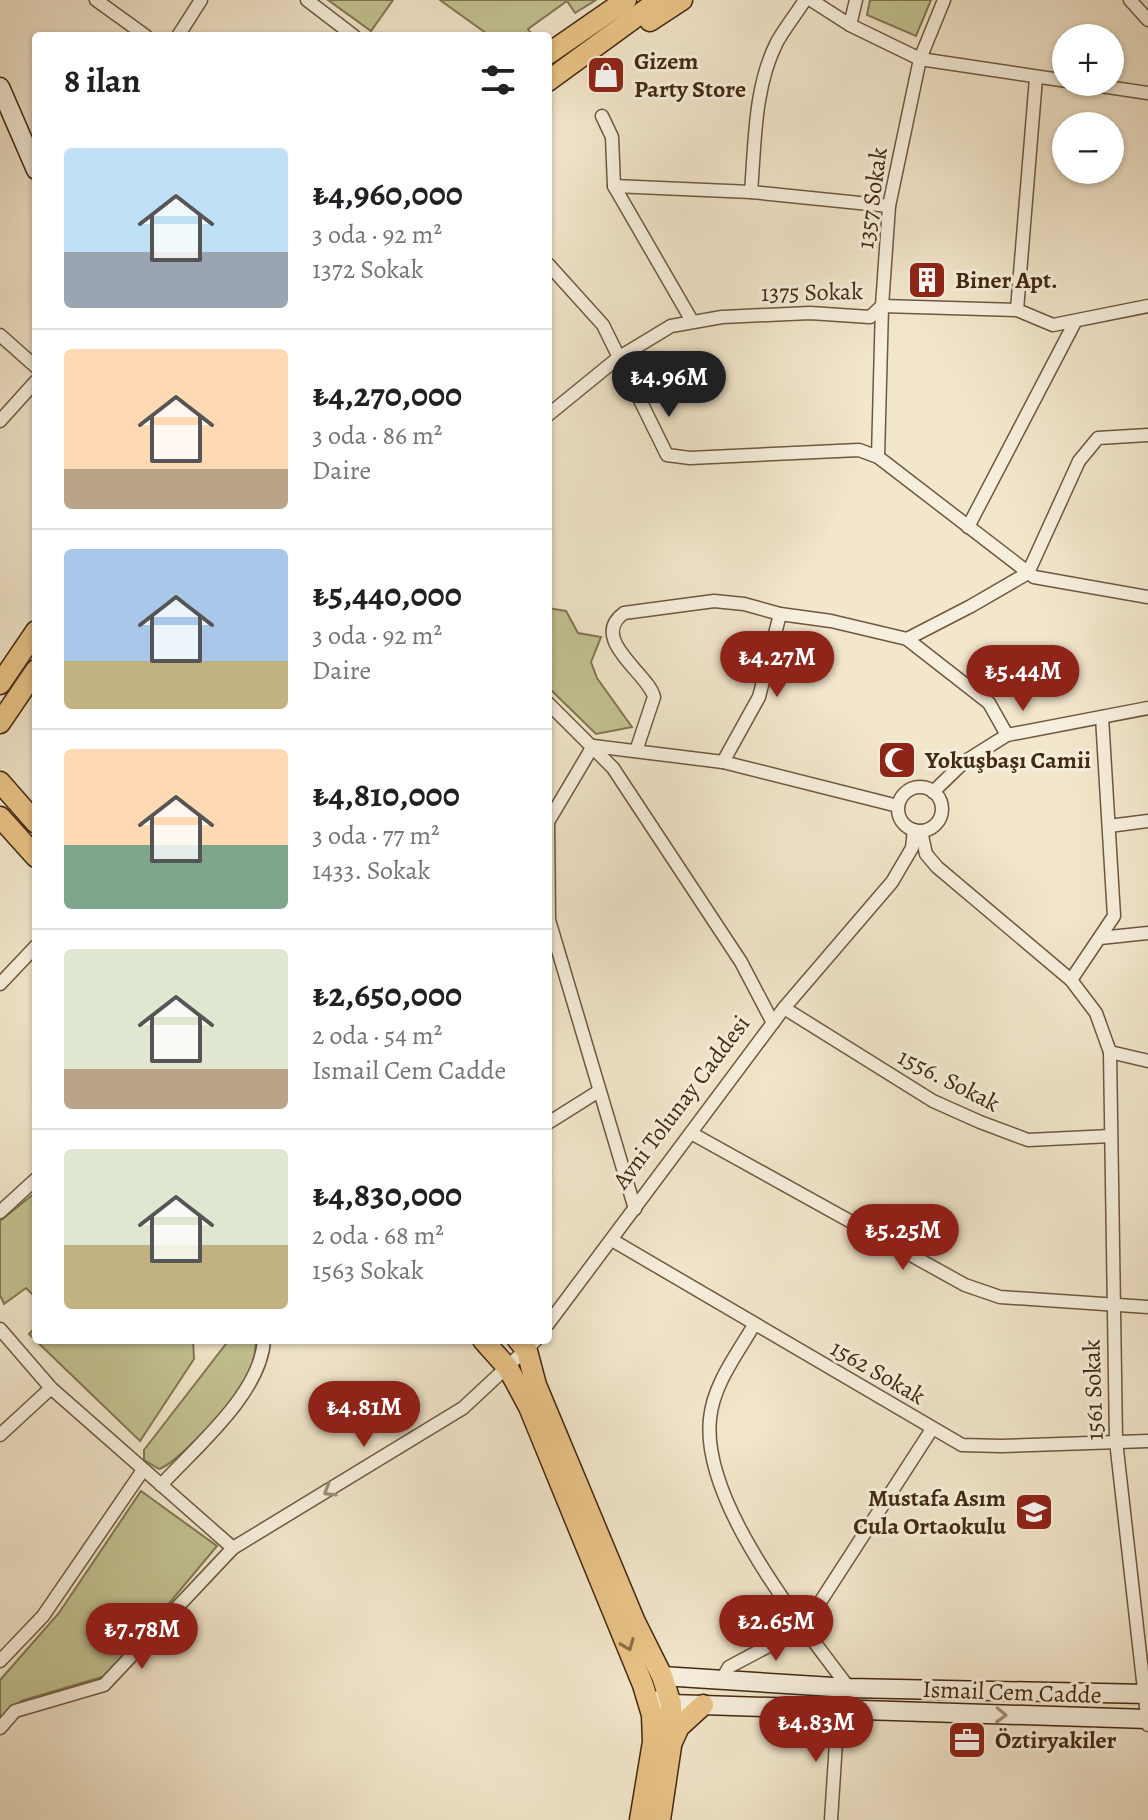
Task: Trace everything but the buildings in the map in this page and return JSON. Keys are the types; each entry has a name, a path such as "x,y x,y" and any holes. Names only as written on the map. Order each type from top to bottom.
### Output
{"main road":[{"path":"593,22 612,0"},
{"path":"552,51 626,0"},
{"path":"552,78 659,0"},
{"path":"606,38 627,35 682,0"},
{"path":"0,87 32,161"},
{"path":"0,684 32,637"},
{"path":"0,723 32,676"},
{"path":"0,782 32,818"},
{"path":"0,817 32,853"},
{"path":"487,1344 508,1368 529,1407 652,1680 671,1704 671,1746 660,1820"},
{"path":"527,1344 541,1399 635,1622 652,1680 653,1742 640,1820"},
{"name":"Ismail Cem Cadde","path":"652,1680 722,1679 849,1688 1146,1694"},
{"name":"Ismail Cem Cadde","path":"671,1704 1148,1721"},
{"path":"671,1746 679,1727 703,1705"}],"street":[{"path":"96,0 140,32"},
{"path":"181,32 201,0"},
{"path":"307,0 336,31"},
{"path":"751,192 756,122 762,89 777,43 808,0 850,25 920,59 1148,93"},
{"path":"850,25 856,0"},
{"name":"1357 Sokak","path":"878,457 882,306 889,206 920,59 944,0"},
{"path":"1130,0 1148,20"},
{"path":"1017,310 1036,78"},
{"path":"602,116 612,137 614,186 692,321"},
{"path":"614,186 751,192 889,206"},
{"path":"552,268 603,325 667,455 690,458 859,450 878,457 1034,577 1148,597"},
{"name":"1375 Sokak","path":"552,412 618,358 655,333 692,321 810,313 870,317 882,306 1017,310 1053,325 1148,306"},
{"path":"968,527 1075,322"},
{"path":"0,335 32,363"},
{"path":"0,421 32,385"},
{"path":"907,639 1028,573 1079,461 1098,438 1148,435"},
{"path":"636,751 654,697 648,684 619,651 614,630 620,615 714,601 831,621 907,639 989,703 1007,735"},
{"path":"723,762 759,697 780,614"},
{"name":"Avni Tolunay Caddesi","path":"552,707 613,768 741,962 773,1023 552,1319"},
{"path":"933,792 964,762 1007,735 1148,708"},
{"path":"1071,980 1114,916 1102,717"},
{"path":"552,815 593,746 723,762 898,806"},
{"path":"921,788 933,792 940,803 941,815 934,826 918,831 899,818 898,806 909,790 921,788"},
{"path":"1109,826 1148,821"},
{"path":"773,1023 892,882 918,831"},
{"name":"1561 Sokak","path":"918,831 926,854 937,867 1071,980 1096,1013 1110,1052 1116,1441 1148,1721"},
{"path":"552,930 635,1209"},
{"path":"1100,938 1148,933"},
{"path":"0,984 32,950"},
{"name":"1556. Sokak","path":"784,1008 933,1101 980,1122 1028,1140 1111,1136"},
{"path":"1110,1052 1148,1061"},
{"path":"552,1120 599,1091"},
{"path":"691,1133 984,1293 1000,1297 1148,1307"},
{"path":"0,1212 32,1183"},
{"name":"1562 Sokak","path":"612,1240 962,1445 1148,1441"},
{"path":"754,1325 717,1390 710,1420 714,1464 726,1497 765,1574 849,1688"},
{"path":"0,1329 51,1388 233,1548"},
{"path":"161,1485 245,1391 259,1368 263,1344"},
{"path":"0,1728 15,1711 104,1685 233,1548 463,1408 508,1368 527,1344"},
{"path":"0,1435 51,1388"},
{"path":"722,1679 729,1667 804,1627 932,1429"},
{"path":"0,1661 43,1616 143,1470"},
{"path":"831,1820 838,1711"}],"shaded area":[{"path":"328,0 393,0 371,31"},
{"path":"440,0 596,0 575,13 567,1 528,29 530,32 484,32"},
{"path":"870,0 931,0 916,36 867,15"},
{"path":"552,609 566,611 578,633 601,637 591,662 597,678 632,727 596,734 552,691"},
{"path":"32,1195 32,1294 26,1288 4,1304 0,1295 0,1221"},
{"path":"39,1344 193,1344 194,1359 140,1441"},
{"path":"226,1344 256,1344 252,1365 241,1388 178,1456 159,1469 144,1460 144,1450"},
{"path":"141,1491 217,1546 116,1667 102,1677 21,1701 0,1723 0,1680 59,1613"}],"place":[{"name":"Gizem Party Store","path":"606,75"},
{"name":"Biner Apt.","path":"927,280"},
{"name":"Yokuşbaşı Camii","path":"897,760"},
{"name":"Mustafa Asım Cula Ortaokulu","path":"1034,1512"},
{"name":"Öztiryakiler","path":"967,1740"}]}
